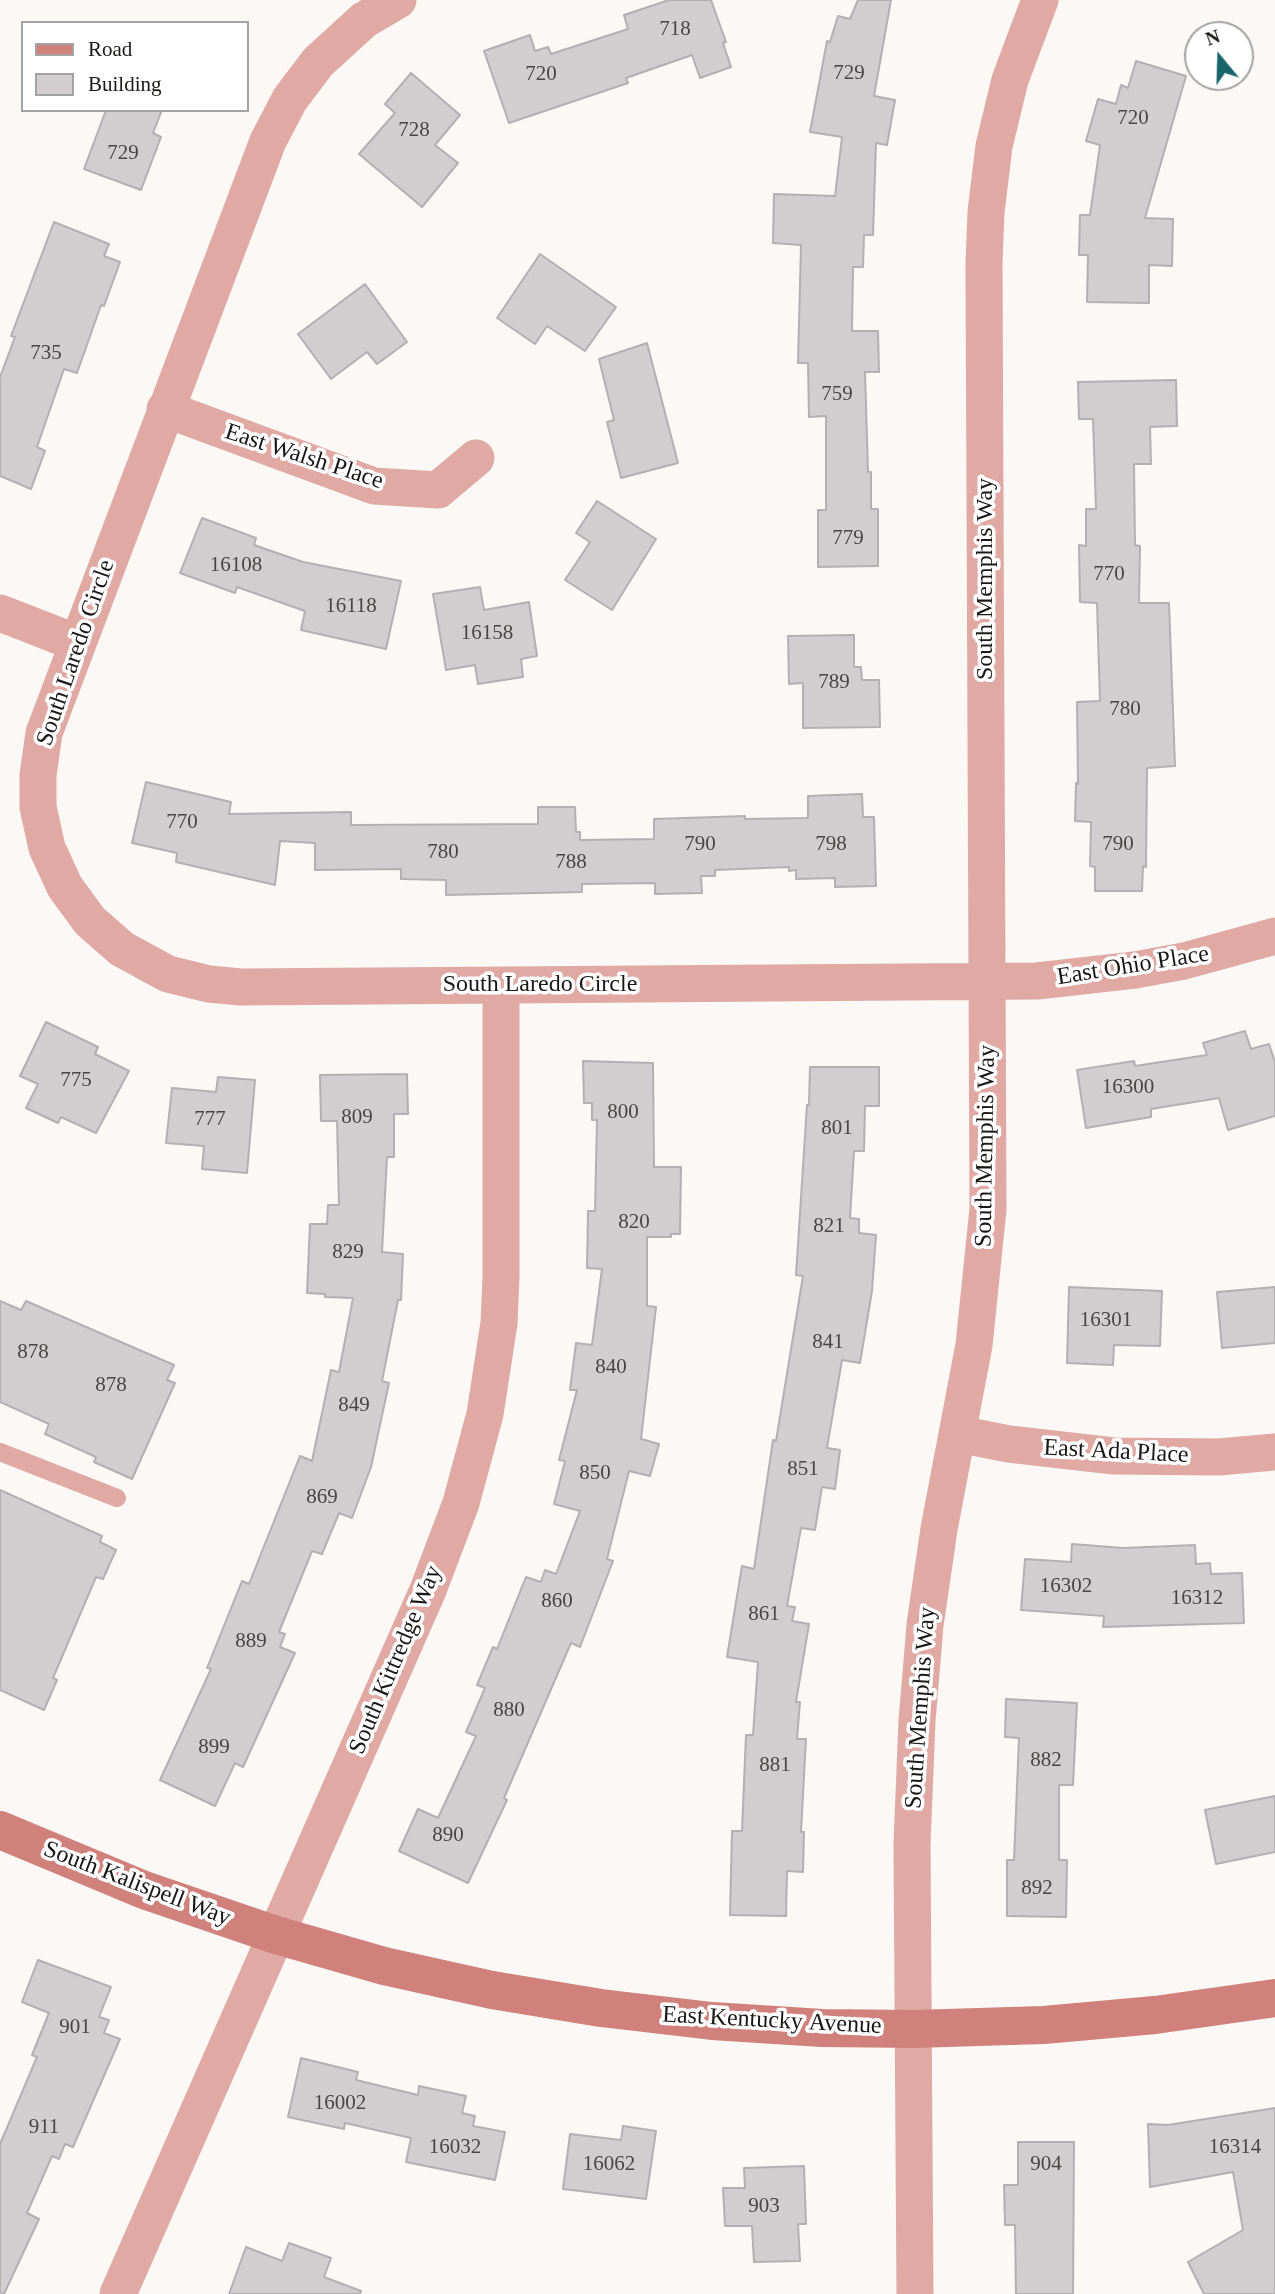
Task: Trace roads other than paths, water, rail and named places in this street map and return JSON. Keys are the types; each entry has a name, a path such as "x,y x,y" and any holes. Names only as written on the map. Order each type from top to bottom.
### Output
{"street":[{"name":"South Laredo Circle","path":"398,0 365,20 318,62 290,99 268,141 77,643 44,733 38,775 38,807 47,848 65,887 90,921 121,949 168,974 209,985 501,986 988,982"},
{"name":"South Memphis Way","path":"915,2294 912,1844 917,1721 925,1625 939,1529 974,1345 988,1209 984,263 986,212 994,146 1010,80 1040,0"},
{"name":"East Walsh Place","path":"165,409 374,486 438,490 476,458"},
{"path":"0,613 77,643"},
{"name":"East Ohio Place","path":"988,982 1037,981 1135,970 1184,961 1275,936"},
{"name":"South Kittredge Way","path":"118,2294 428,1590 461,1503 485,1414 499,1323 501,986"},
{"name":"East Ada Place","path":"958,1434 1009,1444 1114,1456 1219,1457 1275,1452"},
{"name":"South Kalispell Way","path":"0,1829 144,1890 276,1936"},
{"name":"East Kentucky Avenue","path":"276,1936 383,1966 492,1990 601,2008 712,2021 822,2028 914,2029 1044,2025 1155,2015 1275,1998"}],"lane":[{"path":"0,1452 117,1498"}]}
